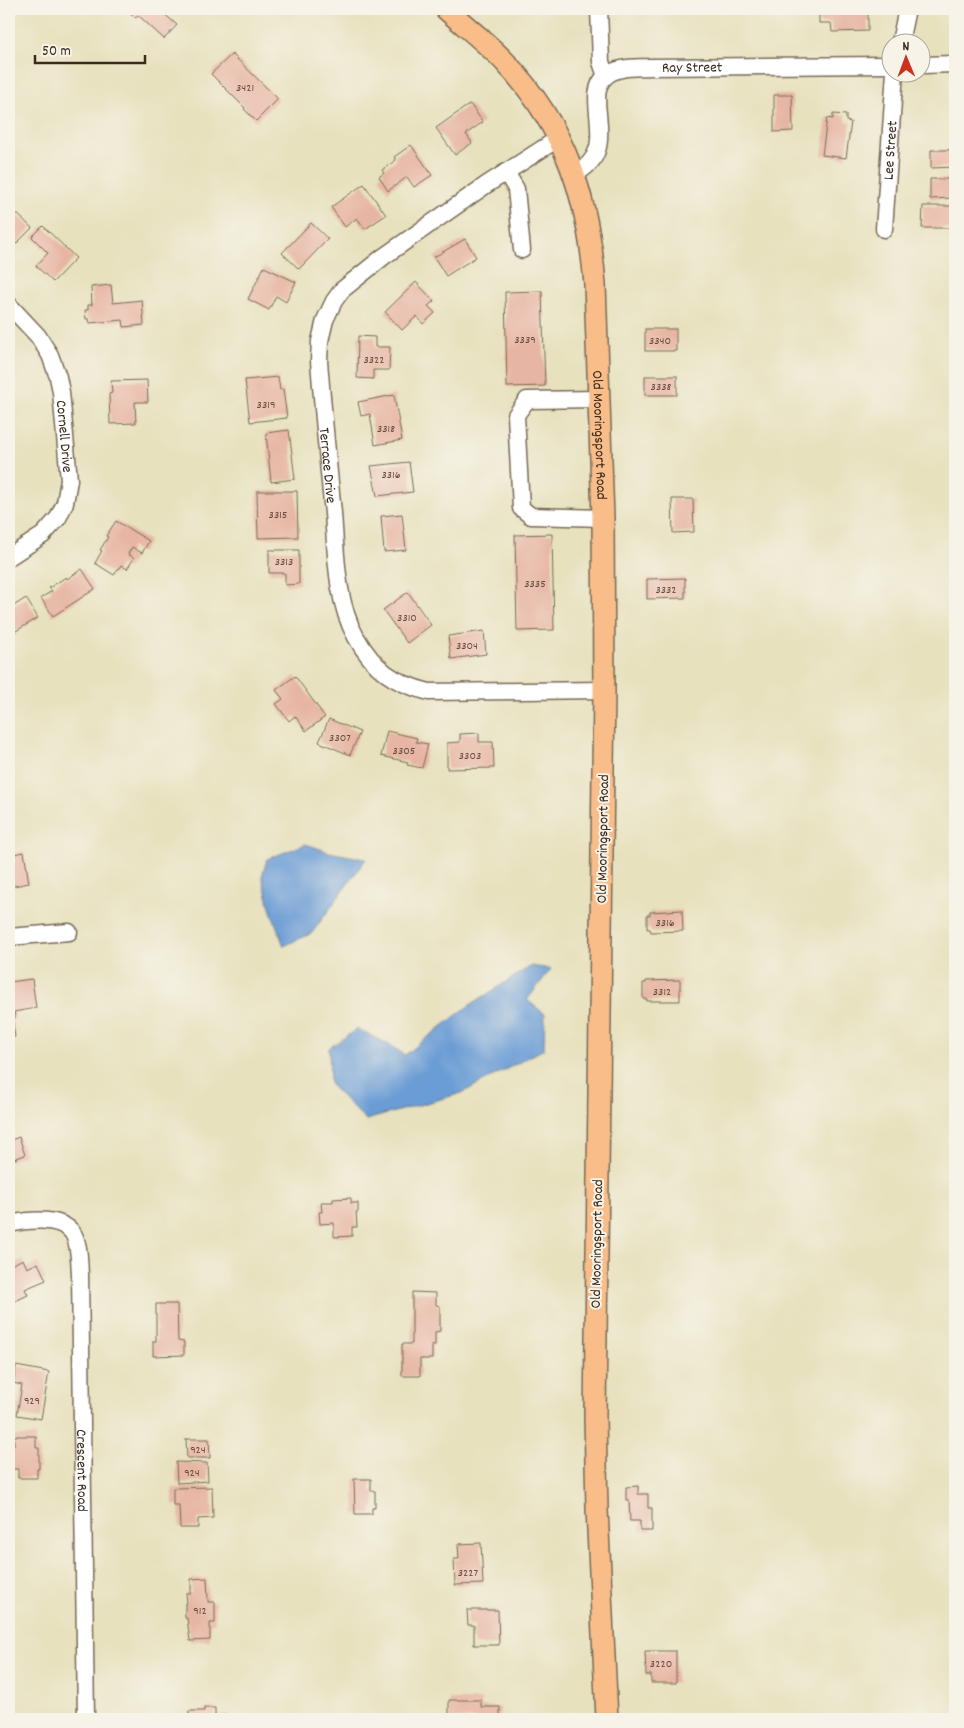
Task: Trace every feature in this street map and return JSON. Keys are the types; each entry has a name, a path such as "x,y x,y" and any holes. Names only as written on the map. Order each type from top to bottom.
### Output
{"main road":[{"name":"Old Mooringsport Road","path":"446,9 504,61 535,98 559,138 574,174 592,246 600,399 604,690 594,1417 596,1509 607,1719"}],"street":[{"path":"574,174 591,163 598,146 598,92 606,76 601,62 599,9"},
{"path":"902,32 908,9"},
{"path":"932,64 955,64"},
{"name":"Ray Street","path":"606,76 621,69 631,68 882,65"},
{"name":"Lee Street","path":"884,229 894,82"},
{"name":"Terrace Drive","path":"559,138 506,172 384,257 342,290 334,301 325,320 320,341 319,362 337,562 344,606 356,636 369,657 393,679 416,689 429,692 604,690"},
{"path":"506,172 516,189 522,250"},
{"name":"Cornell Drive","path":"9,305 38,336 50,355 58,377 69,480 65,503 58,518 43,534 9,557"},
{"path":"600,399 527,400 516,415 521,508 531,516 603,518"},
{"path":"9,937 68,932"},
{"name":"Crescent Road","path":"9,1224 35,1220 49,1221 65,1227 76,1240 78,1250 80,1274 86,1719"}],"water":[{"path":"306,844 329,852 366,859 312,933 284,946 271,911 262,876 267,859"},
{"path":"531,966 551,969 527,1000 545,1014 544,1049 462,1093 366,1120 330,1085 329,1048 357,1029 386,1043 405,1055 467,1007"}],"building":[{"path":"126,9 159,9 177,25 164,39 138,15 136,18"},
{"path":"819,9 868,9 868,31 832,32 831,23 819,23"},
{"path":"232,54 278,99 256,121 211,74"},
{"path":"774,95 792,95 793,131 774,132"},
{"path":"470,104 483,122 466,134 472,143 455,155 436,128"},
{"path":"833,114 846,115 846,121 851,122 846,158 822,155 827,118 833,119"},
{"path":"411,145 432,175 414,187 407,177 388,191 379,177 384,173 382,170 396,160 394,157"},
{"path":"931,150 955,150 955,167 931,168"},
{"path":"930,179 954,179 954,198 930,199"},
{"path":"364,184 386,215 365,229 357,218 345,227 331,207"},
{"path":"9,206 32,228 15,245 9,239"},
{"path":"923,206 954,206 954,228 922,228"},
{"path":"311,223 328,239 299,269 282,253"},
{"path":"43,226 76,258 53,282 36,266 48,253 32,237"},
{"path":"465,239 476,257 446,276 434,257"},
{"path":"264,267 296,282 286,302 276,296 269,310 248,299"},
{"path":"416,282 434,301 428,306 435,313 423,324 417,316 402,330 385,312"},
{"path":"111,285 113,303 142,300 144,325 124,327 123,320 90,323 89,319 86,319 85,310 88,310 88,305 92,305 91,287"},
{"path":"542,291 545,386 507,387 505,292"},
{"path":"645,329 676,329 676,351 645,351"},
{"path":"358,336 375,337 375,347 390,347 389,370 373,370 373,379 357,378"},
{"path":"645,376 677,376 677,395 645,395"},
{"path":"278,377 280,390 283,389 287,418 250,422 245,380"},
{"path":"147,380 148,402 135,402 136,423 110,424 109,394 112,393 111,381"},
{"path":"394,395 402,440 375,445 370,414 361,416 358,402"},
{"path":"289,430 295,479 271,482 266,433"},
{"path":"409,462 413,492 377,496 371,466"},
{"path":"257,491 297,491 298,537 258,538"},
{"path":"672,499 693,499 694,532 673,533"},
{"path":"402,514 406,550 384,552 381,516"},
{"path":"116,521 149,541 142,553 132,547 128,554 134,558 127,569 121,565 114,575 95,563 108,537 106,536"},
{"path":"552,534 554,630 517,631 515,535"},
{"path":"269,550 299,550 299,584 285,585 285,573 269,573"},
{"path":"82,569 95,589 53,616 41,598 52,591 49,588"},
{"path":"685,578 685,598 647,599 647,579"},
{"path":"408,592 431,625 407,643 383,610"},
{"path":"26,598 38,618 9,635 9,609"},
{"path":"484,631 486,654 451,659 448,636"},
{"path":"295,676 325,717 306,731 295,716 289,721 276,704 283,699 276,690"},
{"path":"329,719 360,732 350,755 319,742"},
{"path":"387,731 417,738 416,742 428,744 422,768 407,765 408,762 381,756"},
{"path":"479,733 479,742 493,742 494,768 447,769 447,743 460,742 460,734"},
{"path":"24,852 29,883 9,887 9,855"},
{"path":"682,910 683,931 651,932 650,929 647,929 647,915 650,915 650,912"},
{"path":"32,979 36,1008 14,1012 15,1018 12,1019 15,1037 9,1038 9,982"},
{"path":"680,980 680,1001 647,1001 647,999 643,999 643,983 646,983 646,981"},
{"path":"19,1137 25,1155 9,1161 9,1141"},
{"path":"351,1198 351,1203 358,1203 358,1212 356,1212 357,1227 352,1227 352,1236 334,1237 334,1223 320,1224 319,1212 322,1212 321,1202 333,1202 333,1199"},
{"path":"23,1259 27,1268 38,1263 46,1280 25,1289 28,1295 9,1304 9,1266"},
{"path":"412,1292 436,1293 436,1305 440,1306 440,1331 435,1332 435,1345 432,1345 432,1359 420,1359 420,1376 402,1376 402,1344 412,1344"},
{"path":"156,1304 177,1304 178,1341 184,1342 184,1355 153,1356 153,1341 156,1341"},
{"path":"16,1366 49,1372 41,1419 17,1415 22,1385 13,1383"},
{"path":"14,1436 36,1436 36,1448 39,1448 37,1478 18,1478 18,1469 12,1469"},
{"path":"186,1439 209,1439 210,1458 187,1458"},
{"path":"176,1462 207,1463 208,1481 177,1483"},
{"path":"354,1479 371,1479 371,1491 375,1491 375,1508 372,1508 372,1514 355,1514"},
{"path":"638,1486 638,1494 648,1494 648,1508 652,1508 652,1531 640,1531 640,1521 630,1521 629,1500 626,1500 626,1487"},
{"path":"212,1487 213,1518 198,1519 198,1528 180,1528 179,1505 173,1505 173,1488"},
{"path":"481,1543 483,1584 455,1585 454,1559 459,1559 458,1544"},
{"path":"207,1578 208,1602 215,1602 215,1623 210,1623 210,1640 190,1641 187,1618 185,1618 186,1593 191,1593 191,1579"},
{"path":"467,1610 498,1610 499,1645 474,1645 474,1625 468,1625"},
{"path":"645,1651 676,1651 676,1683 651,1683 651,1675 646,1675"},
{"path":"449,1700 481,1700 481,1707 500,1707 500,1719 449,1719"},
{"path":"204,1708 215,1708 215,1716 227,1715 227,1719 189,1719 189,1711 204,1711"}]}
